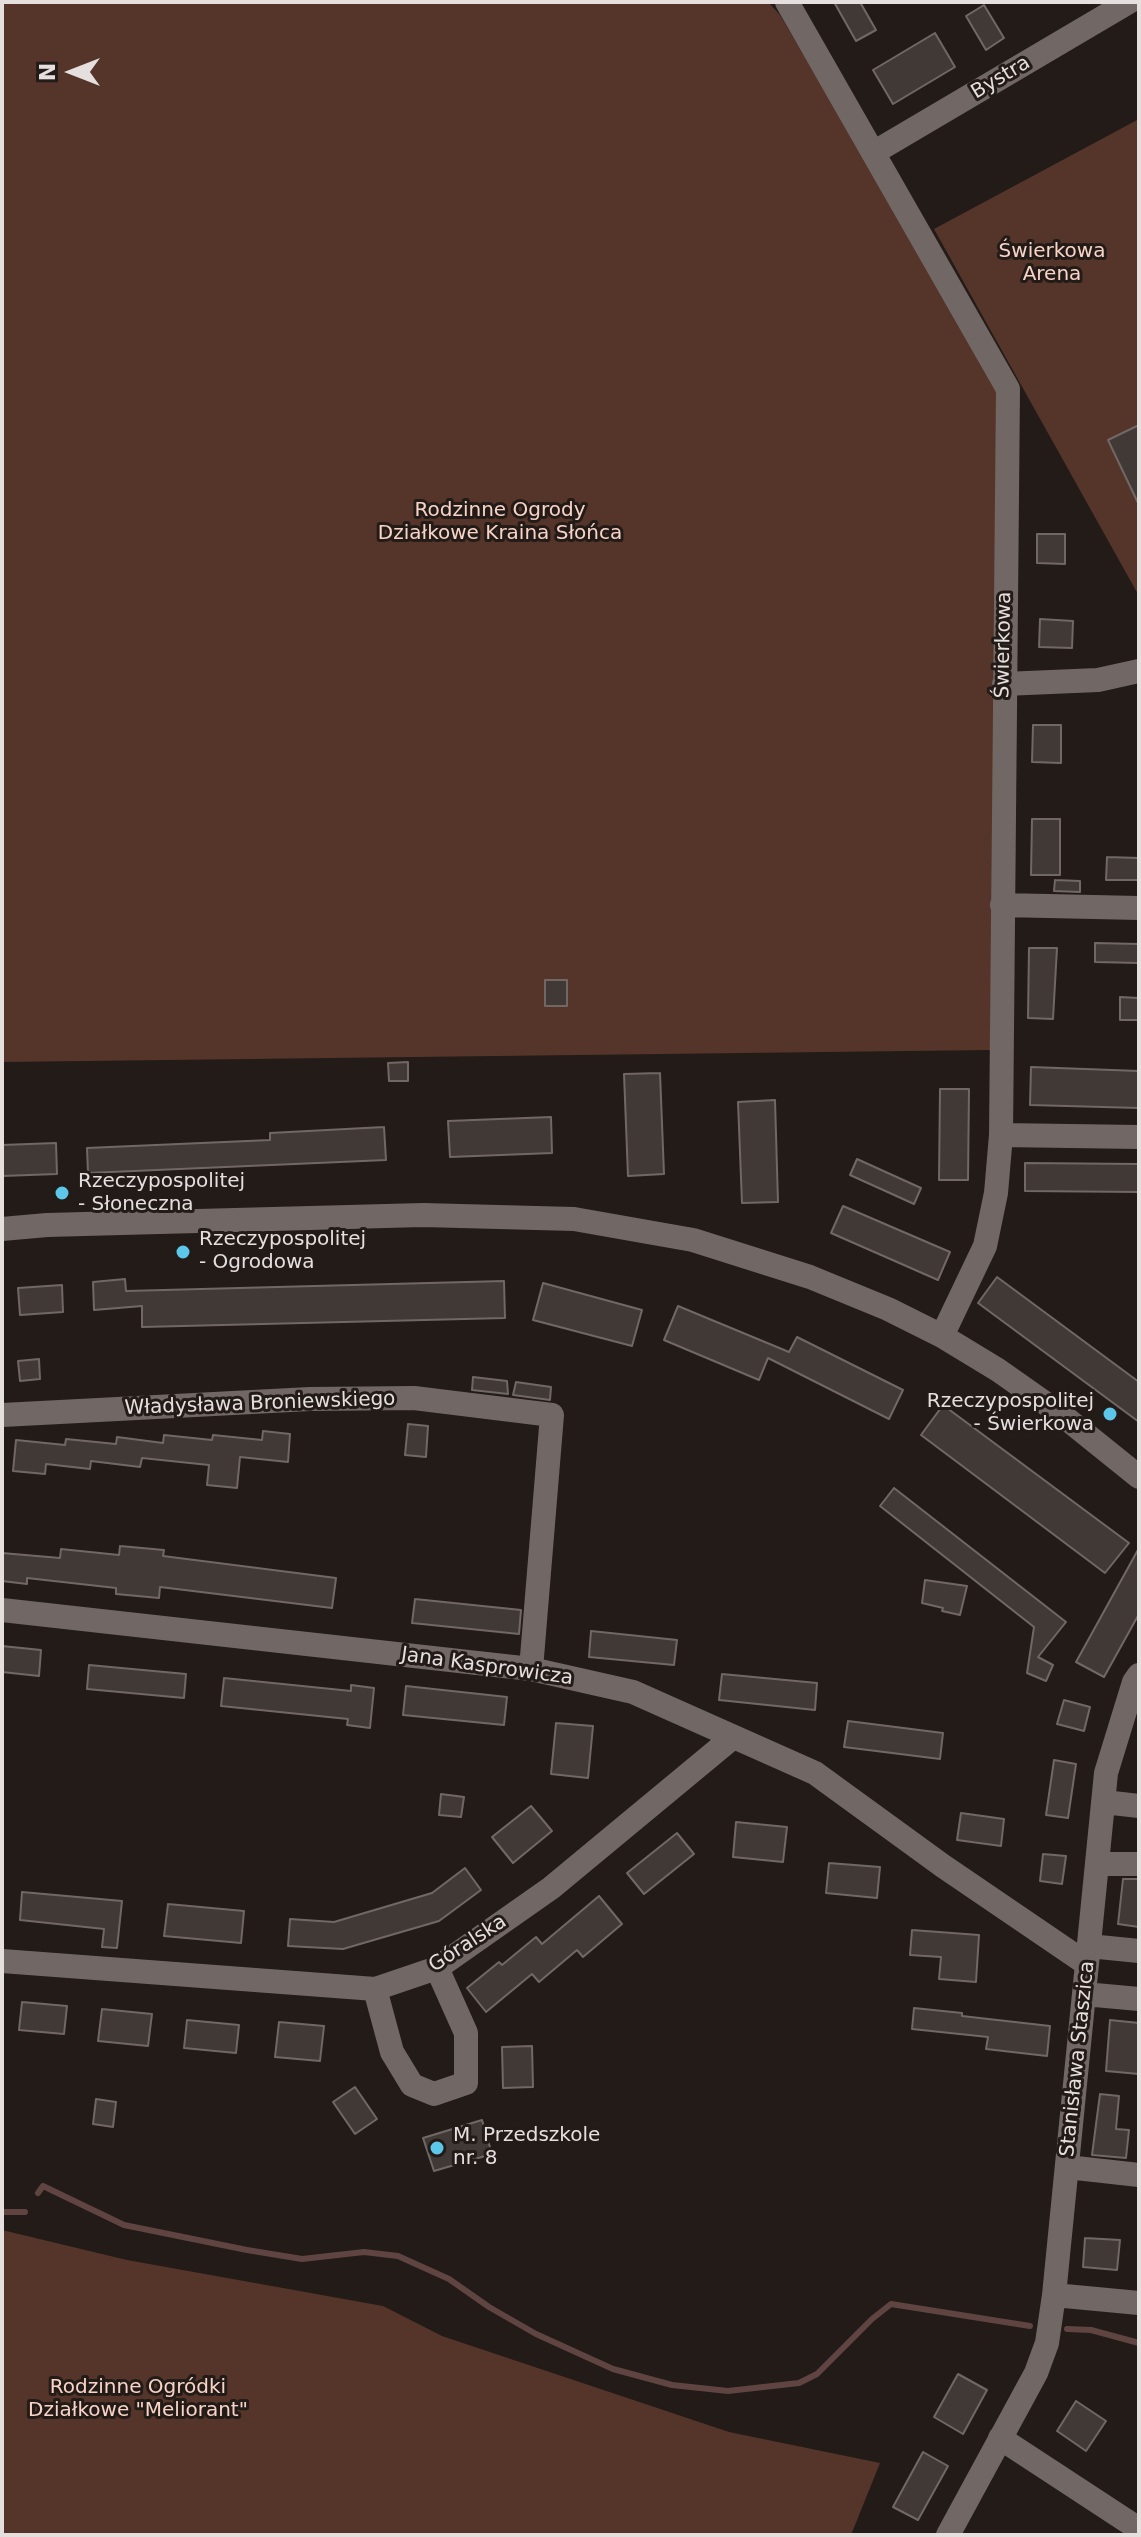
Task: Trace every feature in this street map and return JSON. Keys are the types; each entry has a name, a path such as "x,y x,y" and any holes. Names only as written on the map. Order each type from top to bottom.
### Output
{"street":[{"name":"Świerkowa","path":"787,2 1008,389 1001,1135 996,1193 985,1246 942,1336"},
{"name":"Bystra","path":"873,153 1129,2"},
{"path":"1004,684 1098,680 1139,671"},
{"path":"1002,905 1139,908"},
{"path":"1001,1135 1139,1137"},
{"path":"2,1229 386,1215 527,1216 574,1219 693,1240 769,1262 888,1309 942,1336 1062,1415 1139,1477"},
{"name":"Władysława Broniewskiego","path":"2,1415 310,1399 414,1398 552,1415 531,1669"},
{"name":"Jana Kasprowicza","path":"2,1610 531,1669 633,1692 815,1773 943,1866 1088,1955"},
{"name":"Stanisława Staszica","path":"948,2535 1036,2373 1047,2343 1106,1773 1134,1682 1139,1675"},
{"name":"Góralska","path":"2,1961 375,1989 437,1968 551,1888 732,1738"},
{"path":"1104,1802 1139,1806"},
{"path":"1097,1864 1139,1864"},
{"path":"1088,1955 1139,1951"},
{"path":"375,1989 392,2052 412,2085 434,2094 466,2083 466,2033 437,1968"},
{"path":"1084,1994 1139,1999"},
{"path":"1067,2167 1139,2175"},
{"path":"1054,2295 1139,2303"},
{"path":"1000,2438 1139,2529"}],"green space":[{"name":"Rodzinne Ogrody Działkowe Kraina Słońca","path":"2,2 768,2 780,15 1001,391 990,1050 2,1062"},
{"name":"Świerkowa Arena","path":"1139,119 1139,596 934,229"},
{"name":"Rodzinne Ogródki Działkowe \"Meliorant\"","path":"2,2230 127,2260 383,2306 442,2336 729,2432 880,2463 851,2535 2,2535"}],"building":[{"path":"834,2 860,2 876,30 856,41"},
{"path":"984,5 1004,38 986,50 966,16"},
{"path":"935,33 955,67 893,104 873,70"},
{"path":"1139,425 1139,505 1108,440"},
{"path":"1037,534 1065,534 1065,564 1037,563"},
{"path":"1040,619 1073,621 1072,648 1039,647"},
{"path":"1033,725 1061,725 1061,763 1032,762"},
{"path":"1032,819 1060,819 1060,875 1031,875"},
{"path":"1107,857 1139,858 1139,880 1106,880"},
{"path":"1055,880 1080,881 1080,892 1054,891"},
{"path":"1095,943 1139,944 1139,963 1095,962"},
{"path":"1029,948 1057,948 1053,1019 1028,1018"},
{"path":"545,980 567,980 567,1006 545,1006"},
{"path":"1120,997 1139,998 1139,1020 1120,1020"},
{"path":"408,1062 408,1081 389,1081 388,1063"},
{"path":"1031,1067 1139,1071 1139,1108 1030,1105"},
{"path":"660,1073 664,1174 628,1176 624,1074"},
{"path":"940,1089 969,1089 968,1180 939,1180"},
{"path":"775,1100 778,1202 742,1203 738,1102"},
{"path":"551,1117 552,1153 450,1157 448,1121"},
{"path":"384,1127 386,1160 88,1173 87,1148 270,1140 270,1133"},
{"path":"56,1143 57,1174 2,1176 2,1145"},
{"path":"857,1159 921,1188 914,1204 850,1175"},
{"path":"1025,1163 1139,1164 1139,1192 1025,1191"},
{"path":"843,1206 950,1252 938,1280 831,1233"},
{"path":"997,1277 1139,1382 1139,1422 978,1303"},
{"path":"125,1279 126,1291 504,1281 505,1318 142,1327 142,1306 94,1310 93,1282"},
{"path":"543,1283 642,1310 632,1346 533,1320"},
{"path":"62,1285 63,1312 20,1315 18,1288"},
{"path":"678,1306 789,1352 797,1337 903,1390 889,1419 768,1358 759,1380 664,1340"},
{"path":"39,1359 40,1379 20,1381 18,1361"},
{"path":"473,1377 507,1381 508,1394 472,1390"},
{"path":"516,1382 551,1387 550,1400 513,1395"},
{"path":"943,1405 1129,1543 1105,1573 921,1435"},
{"path":"408,1424 428,1426 426,1457 405,1455"},
{"path":"263,1431 290,1434 288,1462 240,1457 237,1488 207,1485 209,1465 142,1458 140,1467 91,1461 90,1469 46,1464 45,1474 13,1471 16,1440 65,1445 66,1439 116,1444 117,1437 163,1443 164,1435 212,1440 213,1435 262,1440"},
{"path":"894,1488 1066,1622 1038,1657 1053,1665 1046,1681 1027,1673 1034,1627 880,1506"},
{"path":"120,1546 164,1550 163,1556 336,1578 332,1608 160,1587 159,1598 116,1594 116,1588 27,1578 27,1584 2,1581 2,1553 60,1558 61,1549 119,1555"},
{"path":"1139,1548 1139,1614 1104,1677 1076,1662"},
{"path":"925,1580 967,1586 960,1615 922,1603"},
{"path":"415,1599 521,1610 519,1634 412,1623"},
{"path":"591,1631 677,1640 674,1665 589,1657"},
{"path":"2,1646 41,1650 39,1676 2,1672"},
{"path":"89,1665 186,1674 184,1698 87,1689"},
{"path":"722,1674 817,1683 815,1710 719,1700"},
{"path":"224,1678 351,1691 351,1685 374,1688 370,1728 347,1725 348,1719 221,1706"},
{"path":"406,1686 507,1697 504,1725 403,1715"},
{"path":"1064,1700 1090,1707 1084,1731 1057,1724"},
{"path":"848,1721 943,1733 940,1759 844,1747"},
{"path":"556,1723 593,1726 588,1778 551,1774"},
{"path":"1054,1760 1076,1764 1068,1818 1046,1815"},
{"path":"441,1794 464,1797 461,1817 439,1815"},
{"path":"531,1806 552,1831 513,1863 492,1837"},
{"path":"961,1813 1004,1819 1001,1846 957,1840"},
{"path":"736,1822 787,1827 783,1862 733,1857"},
{"path":"677,1833 694,1854 644,1894 627,1873"},
{"path":"1043,1854 1066,1856 1062,1884 1040,1881"},
{"path":"829,1863 880,1867 877,1898 826,1893"},
{"path":"465,1868 481,1890 439,1921 343,1949 288,1946 290,1919 334,1922 432,1893"},
{"path":"1123,1879 1139,1879 1139,1927 1118,1924"},
{"path":"22,1892 122,1901 117,1948 102,1947 104,1929 20,1920"},
{"path":"599,1896 622,1924 583,1957 577,1950 539,1982 532,1974 486,2012 467,1988 536,1937 542,1944"},
{"path":"168,1904 244,1911 241,1943 164,1936"},
{"path":"912,1930 979,1935 976,1982 939,1979 941,1957 910,1955"},
{"path":"22,2002 67,2006 64,2034 19,2030"},
{"path":"914,2008 1050,2026 1047,2056 986,2049 988,2037 912,2029"},
{"path":"102,2009 152,2014 148,2046 98,2041"},
{"path":"187,2020 239,2025 236,2053 184,2048"},
{"path":"1110,2020 1139,2023 1139,2074 1106,2071"},
{"path":"279,2022 324,2026 320,2061 275,2057"},
{"path":"532,2046 533,2087 503,2088 502,2047"},
{"path":"355,2087 377,2119 355,2134 333,2102"},
{"path":"1100,2094 1119,2096 1116,2129 1129,2130 1126,2158 1092,2155"},
{"path":"96,2099 116,2102 113,2127 93,2124"},
{"path":"482,2120 492,2154 434,2171 423,2138"},
{"path":"1085,2238 1120,2240 1117,2270 1083,2267"},
{"path":"958,2374 987,2390 963,2434 934,2417"},
{"path":"1076,2401 1106,2421 1086,2451 1057,2431"},
{"path":"923,2452 948,2466 918,2520 893,2507"}],"waterway":[{"path":"38,2193 43,2186 124,2225 247,2250 302,2259 364,2252 398,2256 449,2279 536,2334 613,2369 672,2385 728,2391 799,2383 817,2374 891,2304 1030,2326"},
{"path":"2,2212 25,2212"},
{"path":"1067,2329 1091,2330 1139,2343"}],"place":[{"name":"Rzeczypospolitej - Słoneczna","path":"62,1193"},
{"name":"Rzeczypospolitej - Ogrodowa","path":"183,1252"},
{"name":"Rzeczypospolitej - Świerkowa","path":"1110,1414"},
{"name":"M. Przedszkole nr. 8","path":"437,2148"}]}
